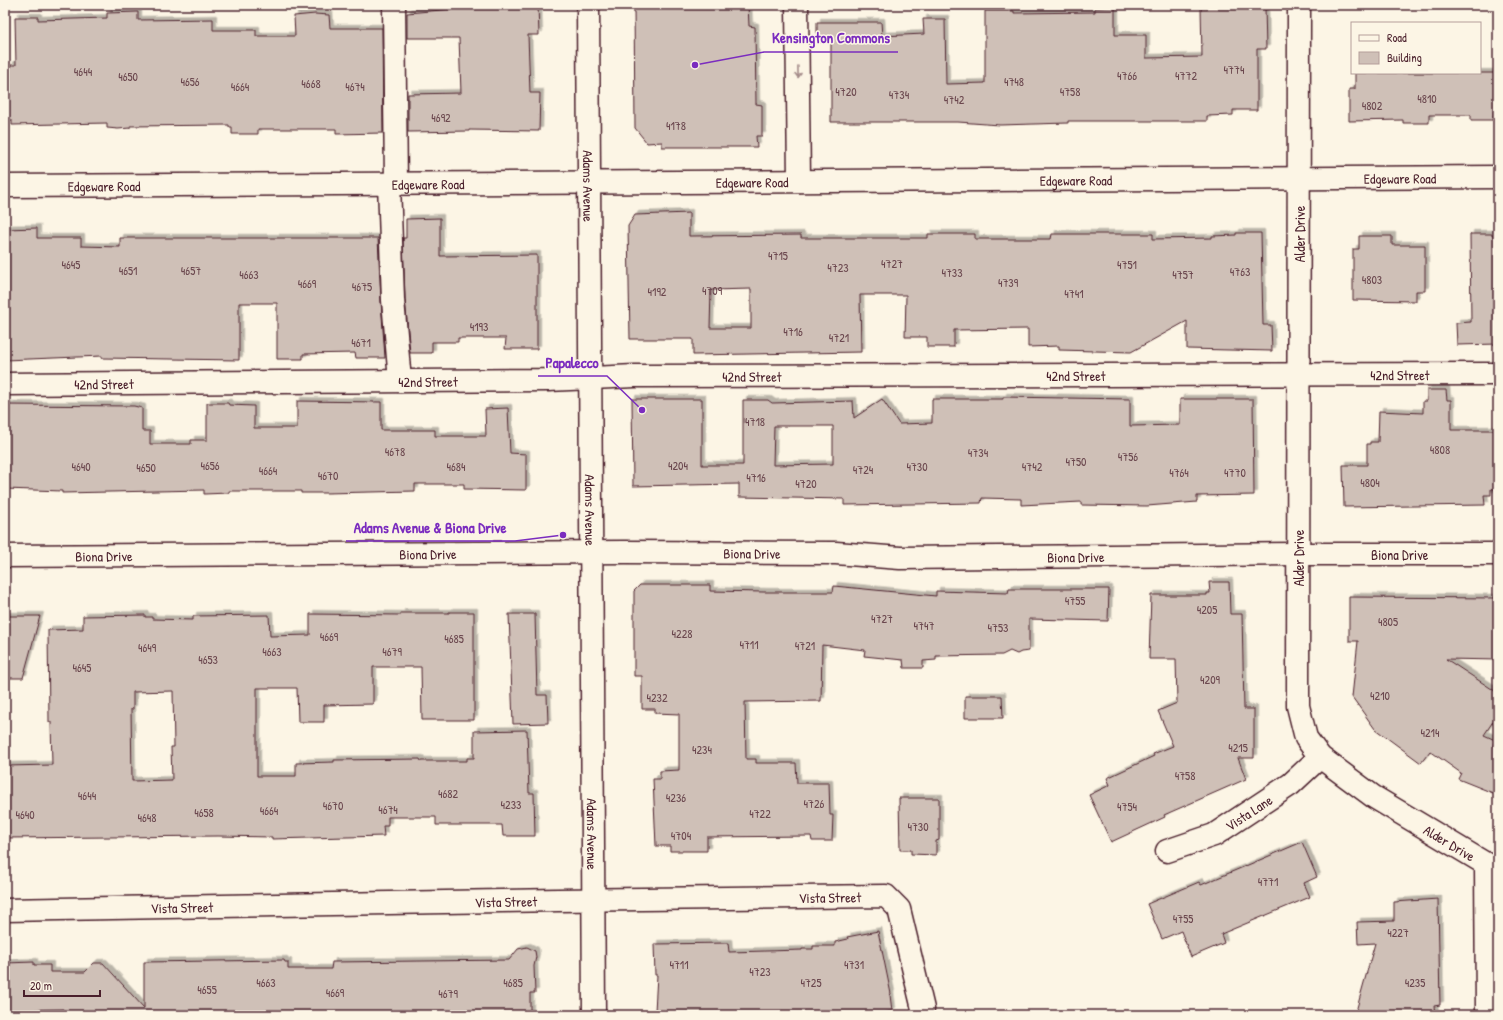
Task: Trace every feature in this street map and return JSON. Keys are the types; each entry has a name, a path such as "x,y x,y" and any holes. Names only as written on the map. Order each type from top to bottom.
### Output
{"street":[{"path":"394,5 392,183 393,300 400,382"},
{"name":"Adams Avenue","path":"588,5 594,1015"},
{"path":"797,5 799,181"},
{"name":"Alder Drive","path":"1299,5 1298,706 1306,738 1320,757 1374,797 1492,866 1487,1015"},
{"name":"Edgeware Road","path":"5,186 1498,177"},
{"name":"42nd Street","path":"5,384 400,382 590,379 635,376 1299,376 1498,374"},
{"name":"Biona Drive","path":"5,556 591,552 836,553 900,558 1298,554 1498,554"},
{"name":"Vista Lane","path":"1166,851 1214,835 1291,784 1320,757"},
{"name":"Vista Street","path":"5,910 886,896 899,909 922,1009"}],"building":[{"path":"453,5 538,5 539,35 528,35 530,93 540,93 539,131 469,130 408,132 408,94 461,93 459,38 407,38 407,13 453,9"},
{"path":"634,5 748,5 749,26 755,27 756,104 762,105 762,136 756,136 757,147 662,147 662,142 647,143 635,128"},
{"path":"1115,7 1115,35 1146,35 1146,58 1202,57 1201,7 1265,7 1266,49 1257,49 1257,110 1233,110 1233,115 1207,116 1207,121 1068,121 1068,123 1000,125 958,122 831,122 831,42 817,42 817,22 881,22 882,36 924,34 923,19 945,19 946,84 985,83 985,11 1014,11 1014,13 1095,12 1095,8"},
{"path":"138,12 138,20 213,19 213,30 256,30 256,36 295,36 294,16 315,14 329,15 330,28 382,28 383,133 336,134 336,129 258,129 258,134 232,134 232,127 229,127 229,125 130,126 130,128 118,129 107,128 107,123 12,125 12,120 5,120 5,73 10,73 10,65 16,65 15,17 38,17 38,20 107,18 107,13"},
{"path":"1498,73 1498,111 1494,111 1493,120 1471,120 1471,115 1429,115 1429,123 1403,123 1403,120 1349,121 1349,89 1355,89 1355,74"},
{"path":"689,213 689,236 801,235 801,238 928,238 928,234 975,234 975,239 1051,239 1052,234 1153,234 1153,239 1212,238 1212,236 1236,235 1236,233 1261,233 1263,325 1271,325 1272,351 1187,349 1187,321 1131,352 1059,350 1059,346 1028,347 1028,329 954,330 954,347 927,347 927,337 905,337 906,295 860,295 861,352 693,355 693,339 630,339 628,226 635,215","holes":["751,289 751,328 710,328 711,290"]},
{"path":"440,218 440,256 537,255 537,349 505,349 506,338 458,338 458,342 432,342 432,353 410,353 405,299 403,238 406,238 406,219"},
{"path":"37,228 37,238 81,238 81,246 120,247 120,238 378,238 385,358 356,358 355,353 303,354 303,359 277,359 277,303 239,303 239,360 102,358 102,356 5,360 5,229"},
{"path":"1470,234 1492,234 1492,236 1498,236 1498,344 1457,345 1456,323 1471,322"},
{"path":"1359,236 1392,236 1392,245 1425,245 1425,291 1416,291 1416,301 1353,300 1353,249 1359,249"},
{"path":"1427,390 1446,390 1447,400 1451,400 1451,430 1498,430 1498,489 1491,489 1491,495 1484,495 1485,505 1344,507 1343,465 1367,465 1367,444 1370,444 1370,442 1378,442 1379,411 1423,413 1423,401 1427,401"},
{"path":"1003,397 1130,399 1130,426 1180,425 1180,399 1253,399 1254,495 1197,496 1197,502 1147,506 1081,505 1081,502 1021,505 1021,499 982,498 981,503 844,505 844,499 739,497 739,484 633,486 632,399 702,399 702,465 743,465 743,400 768,400 772,403 853,401 854,418 882,399 899,424 932,423 932,399 1003,399","holes":["774,426 833,426 833,464 773,465"]},
{"path":"297,401 381,402 381,430 435,430 435,436 486,436 485,409 508,408 510,453 526,454 526,490 464,489 464,484 415,484 415,491 326,493 301,493 301,491 229,491 229,493 204,494 204,490 62,493 62,491 5,489 5,405 134,406 142,408 142,431 150,431 150,444 191,444 191,440 207,440 207,403 228,403 229,405 254,406 254,428 297,428"},
{"path":"1209,582 1229,582 1230,614 1242,614 1244,709 1254,709 1254,758 1238,758 1246,779 1164,815 1165,817 1111,842 1089,795 1110,785 1107,778 1154,756 1153,754 1173,746 1158,711 1177,703 1176,659 1149,659 1151,595 1207,595 1207,593 1210,593"},
{"path":"640,585 710,585 710,591 764,592 833,592 834,586 936,596 936,591 1008,593 1009,589 1109,589 1108,621 1029,619 1029,651 1017,654 1010,651 1002,655 936,656 936,660 923,661 923,668 904,668 903,660 864,656 865,650 822,645 821,701 745,702 746,759 756,759 756,763 796,763 797,783 829,783 830,815 833,815 832,841 812,841 811,836 707,837 707,851 670,851 670,846 656,846 653,779 660,779 660,771 679,770 679,714 655,713 655,709 642,709 642,676 634,676 634,591"},
{"path":"1349,597 1498,598 1498,660 1446,659 1498,693 1498,714 1484,735 1495,740 1493,746 1498,748 1498,795 1458,779 1461,773 1430,751 1421,763 1375,729 1352,697 1358,641 1349,641"},
{"path":"474,612 474,720 422,720 421,667 373,667 373,704 324,705 324,722 298,722 297,688 257,688 257,776 296,776 296,763 334,762 334,760 420,759 421,761 467,761 467,758 474,758 474,731 527,730 529,793 534,793 535,836 503,836 502,825 436,825 436,817 388,817 388,826 383,826 384,836 272,839 272,837 218,836 5,838 5,766 52,765 51,722 49,722 48,630 83,629 83,616 145,615 145,617 152,617 152,619 193,620 193,616 269,615 270,636 310,635 310,614 401,615 401,613","holes":["173,691 174,747 171,747 172,780 132,781 131,709 133,709 133,692"]},
{"path":"509,614 535,614 537,695 547,695 548,723 513,724"},
{"path":"5,616 40,616 23,678 5,678"},
{"path":"965,696 1002,696 1003,718 965,718"},
{"path":"899,798 939,798 939,840 936,841 936,855 911,854 911,850 900,850"},
{"path":"1302,842 1317,877 1304,883 1310,897 1221,934 1224,943 1191,957 1181,931 1162,939 1147,904 1199,882 1201,885"},
{"path":"1438,899 1440,1005 1434,1006 1435,1015 1355,1015 1375,943 1358,944 1357,922 1394,921 1394,902"},
{"path":"878,931 891,994 892,1011 872,1015 659,1015 659,1011 655,1011 657,975 655,975 654,944 728,943 729,952 802,950 813,949 813,946 835,946 835,942 848,939 847,937"},
{"path":"527,947 535,951 536,957 534,966 535,993 530,993 530,1015 63,1015 63,1009 5,1010 5,963 34,962 34,965 50,965 50,972 85,972 94,963 103,963 144,1008 144,962 284,960 285,962 288,962 288,969 331,969 332,962 509,960 518,949"}],"place":[{"name":"Kensington Commons","path":"695,65"},
{"name":"Papalecco","path":"642,410"},
{"name":"Adams Avenue & Biona Drive","path":"563,535"}]}
